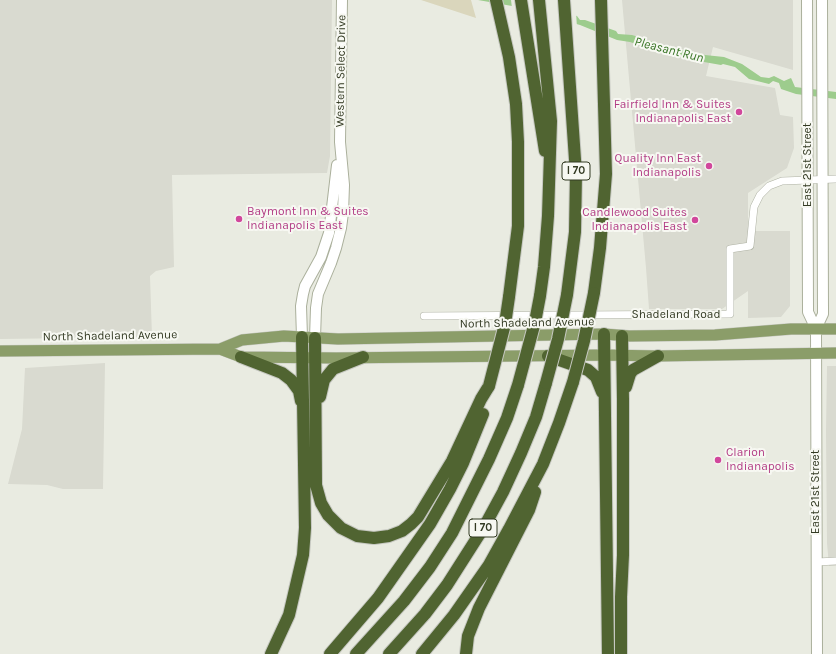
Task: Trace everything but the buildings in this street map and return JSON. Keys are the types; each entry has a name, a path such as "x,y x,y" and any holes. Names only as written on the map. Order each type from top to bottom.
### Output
{"highway":[{"path":"330,654 361,620 378,598 430,524 450,489 469,450 488,402 489,386 497,358 510,297 518,226 519,148 513,86 502,24 496,0"},
{"path":"521,0 540,122 550,175"},
{"name":"I 70","path":"356,654 404,600 430,567 452,533 490,459 507,418 518,385 540,296 546,248 550,175 551,121 539,0"},
{"name":"I 70","path":"389,654 425,614 447,585 484,527 503,492 521,453 536,417 546,383 558,338 567,295 575,232 576,188 564,0"},
{"path":"422,654 454,615 489,565 510,530 543,464 560,423 573,382 584,341 594,293 600,248 606,174 602,34 598,2"},
{"path":"604,334 608,654"},
{"path":"622,336 622,654"},
{"path":"302,337 309,357 315,416 316,485 324,509 336,523 347,531 364,537 382,537 402,530 411,524 420,514 452,462 481,399 489,386"},
{"path":"271,654 289,615 303,554 305,528 304,410 309,357 315,338"},
{"path":"548,356 588,370 596,377 604,398"},
{"path":"623,400 630,374 633,370 658,356"},
{"path":"241,357 282,373 291,380 299,391 304,410"},
{"path":"315,416 323,384 330,372 340,366 363,357"},
{"path":"466,654 469,632 479,608 529,510 543,464"}],"main road":[{"name":"Western Select Drive","path":"302,337 302,300 305,286 321,257 329,233 340,142 342,0"},
{"name":"East 21st Street","path":"807,0 807,105 815,179 823,314 816,329 818,654"},
{"name":"East 21st Street","path":"816,329 808,312 815,179 822,107 822,0"},
{"name":"Western Select Drive","path":"315,338 318,294 331,263 342,228 344,185 340,142"},
{"name":"North Shadeland Avenue","path":"220,349 242,340 284,336 338,339 604,334 622,336 836,329"},
{"name":"North Shadeland Avenue","path":"0,351 220,349 241,357 658,356 836,353"}],"street":[{"path":"815,179 836,179"},
{"name":"Shadeland Road","path":"424,316 730,314 730,249 750,246 752,215 756,202 764,190 774,184 782,181 815,179"},
{"path":"817,562 836,562"}],"shaded area":[{"path":"0,0 332,0 330,156 327,173 172,175 174,267 156,271 150,276 152,337 0,339"},
{"path":"421,0 471,0 476,18"},
{"path":"622,0 793,0 793,70 713,47 706,76 775,88 780,115 793,117 794,148 787,168 748,193 748,231 790,231 790,306 781,317 748,318 748,291 722,309 649,309"},
{"path":"105,363 103,489 63,489 47,485 8,484 22,429 25,368"},
{"path":"827,366 836,366 836,566 829,566 827,543"}],"water":[{"name":"Pleasant Run","path":"478,0 515,0 577,16 580,20 585,20 616,31 618,34 632,35 642,38 655,43 664,49 686,50 705,55 724,57 742,64 761,77 769,78 774,76 784,81 791,78 795,87 836,92 836,99 796,94 781,89 779,83 773,81 769,84 749,79 735,67 704,62 682,55 679,56 653,50 630,42 617,40 580,25 512,6"}],"pier":[{"path":"511,0 523,0 576,13 577,27 512,8"}],"place":[{"name":"Fairfield Inn & Suites Indianapolis East","path":"739,112"},
{"name":"Quality Inn East Indianapolis","path":"709,166"},
{"name":"Baymont Inn & Suites Indianapolis East","path":"239,219"},
{"name":"Candlewood Suites Indianapolis East","path":"695,220"},
{"name":"Clarion Indianapolis","path":"718,460"}]}
